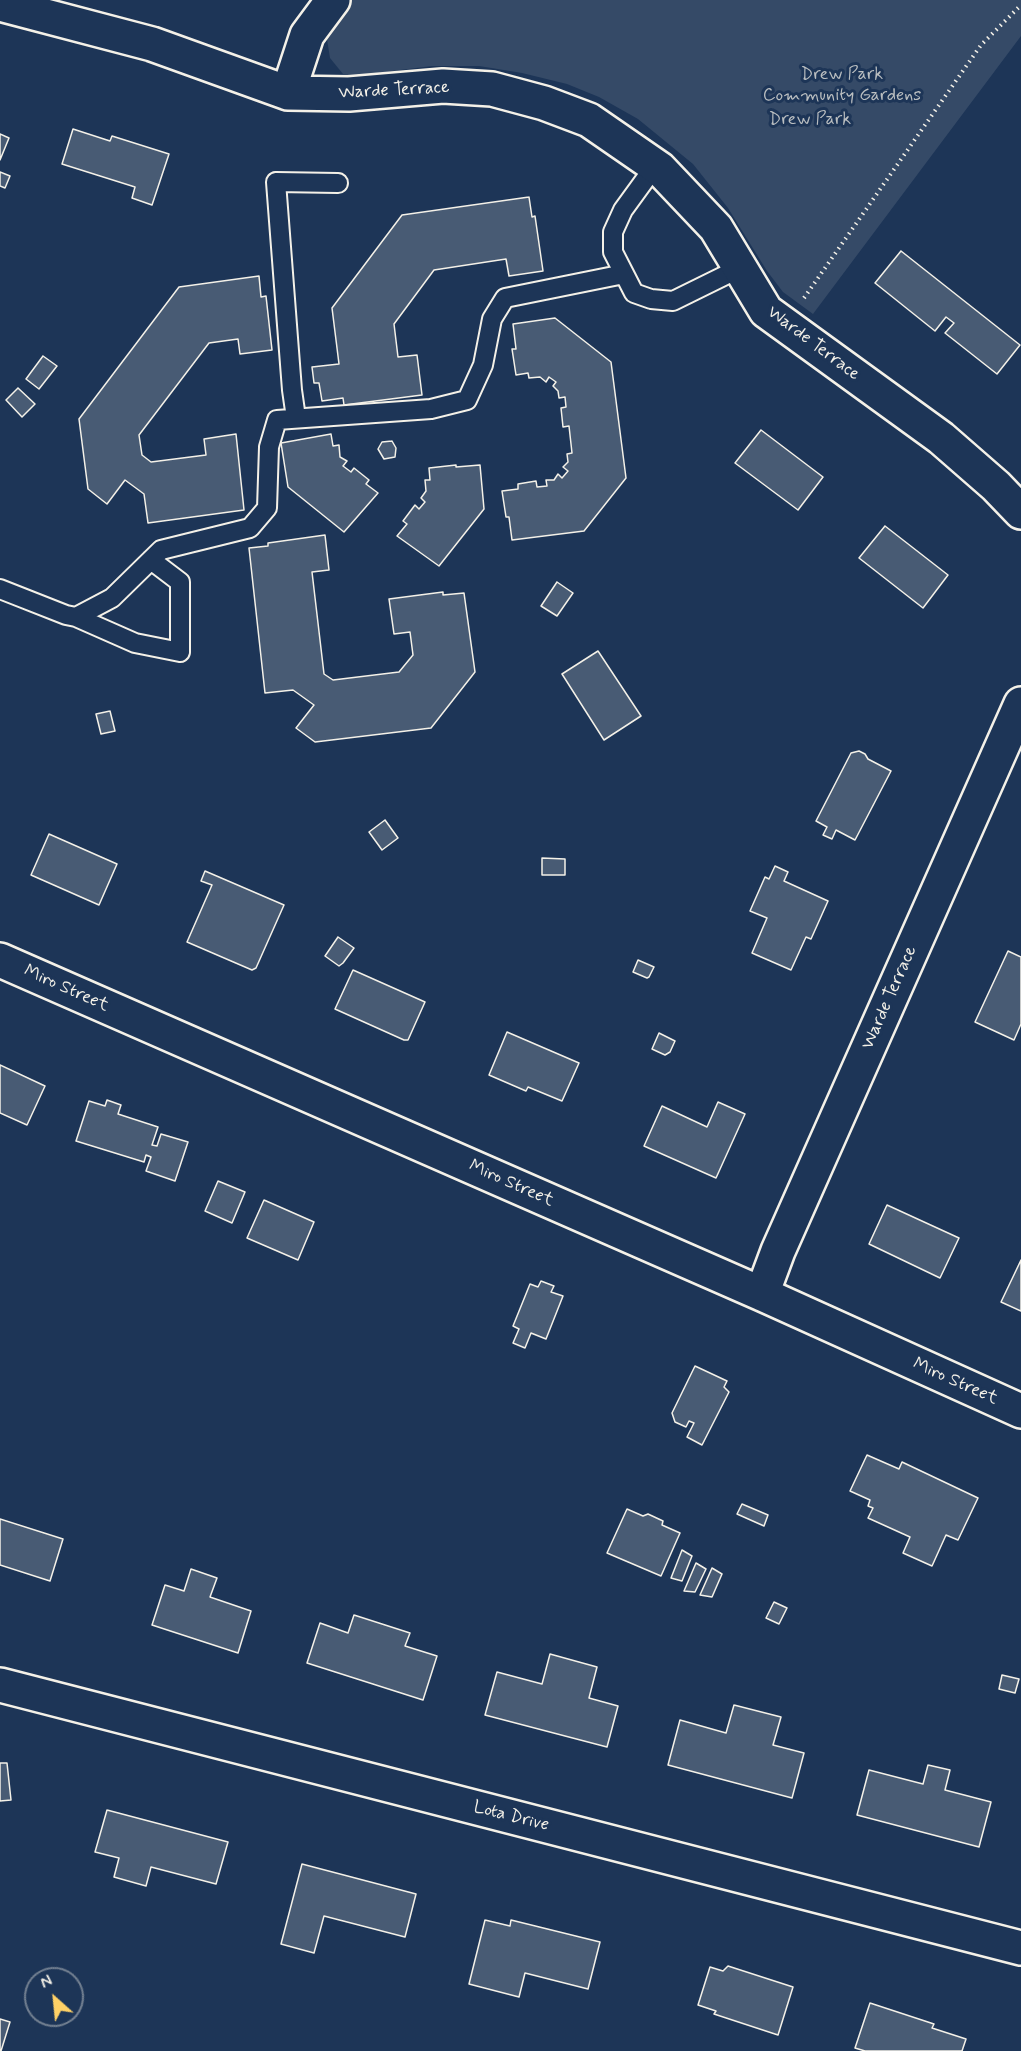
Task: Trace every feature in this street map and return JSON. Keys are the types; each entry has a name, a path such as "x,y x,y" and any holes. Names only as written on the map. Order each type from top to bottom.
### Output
{"street":[{"path":"288,93 307,35 333,0"},
{"name":"Warde Terrace","path":"0,4 152,44 288,93 349,94 443,86 492,89 544,103 589,120 655,165 716,228 766,311 941,438 996,486 1021,512"},
{"name":"Warde Terrace","path":"762,1294 778,1251 1021,704"},
{"name":"Miro Street","path":"0,960 762,1294 1021,1411"},
{"name":"Lota Drive","path":"0,1685 1021,1948"}],"lane":[{"path":"655,165 623,210 613,232 613,252 634,293 651,299 673,301 740,268"},
{"path":"296,418 276,183 338,183"},
{"path":"76,617 112,598 161,550 250,528 267,508 269,447 277,420 431,409 467,400 483,365 492,319 505,298 624,274"},
{"path":"0,590 76,617 135,643 180,652 180,582 151,560"}],"path":[{"path":"785,325 981,45 1021,5"}],"green space":[{"name":"Drew Park","path":"343,0 1021,0 1021,36 813,314 783,292 767,271 728,208 693,164 638,119 599,97 567,84 479,66 432,66 353,76 343,74 330,58 325,27"}],"building":[{"path":"73,129 110,141 112,136 169,154 152,205 132,198 135,187 62,164"},
{"path":"0,134 9,138 0,160"},
{"path":"0,172 10,176 5,188 0,186"},
{"path":"529,197 532,217 535,216 543,271 509,276 506,259 434,270 394,324 398,357 417,355 422,395 344,405 343,398 322,401 319,383 314,383 312,367 339,364 332,308 402,215"},
{"path":"901,251 1020,345 997,374 945,333 954,323 946,317 935,331 875,283"},
{"path":"259,276 261,297 266,296 272,350 240,354 238,339 209,343 139,435 142,455 151,462 206,455 204,439 236,434 244,510 148,523 144,494 125,480 107,504 88,489 79,419 179,287"},
{"path":"555,318 611,362 626,478 584,531 512,540 502,491 518,489 518,484 536,481 537,487 547,486 546,480 554,480 558,474 562,478 568,471 563,467 568,462 567,454 572,453 569,426 563,427 561,408 566,407 565,397 559,398 558,391 553,386 556,382 549,377 546,382 540,377 529,378 528,373 516,375 512,349 516,349 513,324"},
{"path":"43,356 57,366 39,389 26,379"},
{"path":"18,388 35,404 22,417 6,400"},
{"path":"761,430 823,477 798,510 735,463"},
{"path":"331,434 333,446 339,445 340,457 347,461 343,466 351,472 354,468 369,480 366,484 378,493 344,532 288,487 281,443"},
{"path":"392,441 396,448 395,457 384,459 378,449 382,442"},
{"path":"456,465 456,467 480,465 484,509 439,566 397,536 407,524 403,521 415,505 419,509 425,502 421,498 426,491 425,480 430,480 429,468"},
{"path":"885,526 948,575 923,608 859,558"},
{"path":"325,535 329,570 312,572 324,674 333,680 399,672 413,655 410,632 394,634 389,599 443,592 443,595 464,593 475,672 431,728 315,742 296,728 314,705 293,690 265,693 249,548"},
{"path":"557,582 573,593 557,616 541,606"},
{"path":"598,651 641,716 604,740 562,674"},
{"path":"110,711 115,731 101,734 96,714"},
{"path":"859,751 868,759 891,771 855,840 836,830 832,839 823,835 827,827 816,821 851,753"},
{"path":"385,820 398,838 382,850 369,832"},
{"path":"49,834 117,864 99,905 31,875"},
{"path":"542,858 565,859 565,875 542,875"},
{"path":"775,866 788,872 784,881 828,901 811,939 806,937 791,970 752,953 767,918 750,911 765,877 769,879"},
{"path":"205,871 284,905 256,968 252,970 187,942 212,885 201,881"},
{"path":"338,937 354,948 339,966 325,956"},
{"path":"1008,951 1021,957 1021,1024 1014,1040 975,1022"},
{"path":"638,960 654,967 649,977 633,972"},
{"path":"353,970 425,1002 408,1040 335,1009"},
{"path":"507,1032 579,1063 562,1101 528,1087 526,1091 489,1075"},
{"path":"659,1033 675,1041 670,1052 665,1055 652,1049"},
{"path":"0,1065 45,1086 27,1125 0,1113"},
{"path":"107,1100 121,1105 118,1114 158,1127 152,1145 157,1146 161,1134 188,1142 175,1181 146,1171 151,1157 146,1155 144,1162 76,1141 89,1101 105,1106"},
{"path":"718,1102 745,1114 716,1178 644,1146 662,1106 707,1127"},
{"path":"218,1181 245,1192 232,1223 205,1211"},
{"path":"264,1200 314,1222 298,1260 247,1238"},
{"path":"887,1205 959,1238 940,1278 869,1244"},
{"path":"1021,1260 1021,1311 1001,1302"},
{"path":"541,1281 554,1286 551,1292 563,1296 546,1339 531,1333 525,1348 513,1343 519,1329 513,1326 530,1284 538,1287"},
{"path":"695,1366 727,1381 724,1387 729,1392 702,1445 687,1437 694,1423 689,1421 686,1427 675,1422 672,1413"},
{"path":"867,1455 899,1469 902,1462 978,1498 958,1540 946,1535 932,1566 903,1553 910,1537 868,1518 873,1508 868,1506 870,1500 850,1491"},
{"path":"742,1504 768,1515 764,1526 737,1514"},
{"path":"627,1509 643,1516 648,1514 663,1521 662,1525 680,1533 661,1576 607,1553"},
{"path":"0,1519 63,1539 50,1581 0,1565"},
{"path":"682,1550 692,1556 682,1581 671,1578"},
{"path":"696,1563 706,1569 695,1592 684,1591"},
{"path":"712,1568 722,1574 712,1597 700,1595"},
{"path":"191,1569 217,1578 210,1597 251,1611 238,1653 152,1625 165,1585 184,1591"},
{"path":"774,1602 787,1608 779,1624 766,1618"},
{"path":"354,1615 410,1633 405,1646 437,1656 423,1700 307,1663 320,1623 348,1633"},
{"path":"550,1654 597,1667 589,1698 618,1706 607,1747 485,1715 497,1672 542,1684"},
{"path":"1002,1675 1019,1679 1015,1693 999,1689"},
{"path":"734,1705 781,1717 773,1745 804,1753 792,1798 668,1765 680,1720 726,1733"},
{"path":"0,1763 7,1763 11,1800 0,1801"},
{"path":"928,1765 950,1770 945,1790 991,1802 979,1847 857,1815 869,1770 923,1784"},
{"path":"107,1810 228,1842 216,1884 151,1867 146,1886 114,1877 119,1858 95,1852"},
{"path":"302,1864 416,1894 405,1937 324,1916 314,1953 281,1944"},
{"path":"485,1920 510,1926 511,1920 600,1942 588,1989 525,1973 519,1997 469,1984"},
{"path":"728,1966 793,1987 778,2035 714,2014 716,2011 698,2005 710,1967 723,1971"},
{"path":"870,2003 934,2024 932,2028 966,2039 962,2051 865,2051 855,2048"},
{"path":"0,2019 10,2022 1,2051 0,2051"}],"park label":[{"name":"Drew Park Community Gardens","path":"842,85"}]}
